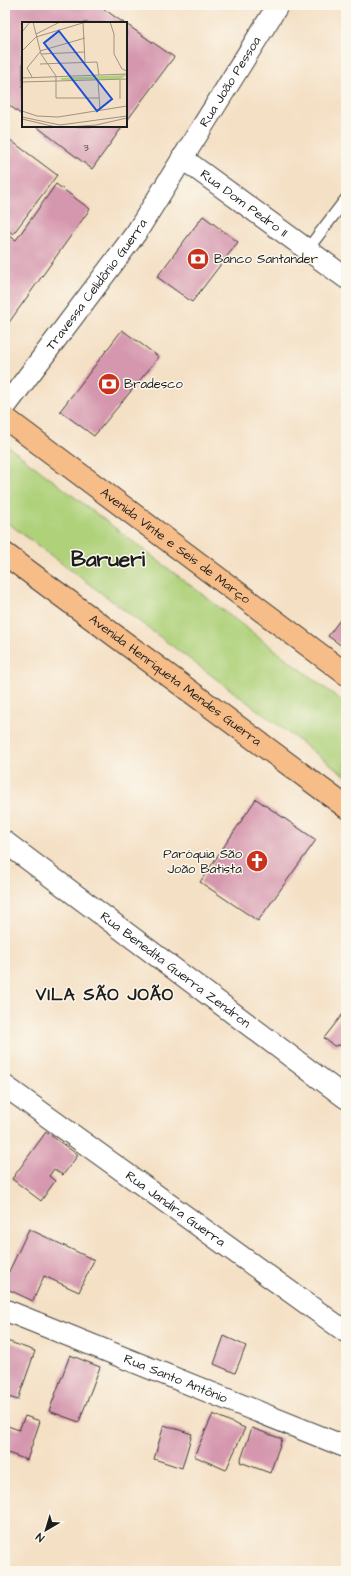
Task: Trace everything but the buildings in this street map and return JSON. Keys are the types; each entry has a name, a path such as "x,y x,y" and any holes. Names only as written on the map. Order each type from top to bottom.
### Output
{"main road":[{"name":"Avenida Vinte e Seis de Março","path":"5,418 346,674"},
{"name":"Avenida Henriqueta Mendes Guerra","path":"5,554 346,806"}],"street":[{"name":"Rua João Pessoa","path":"182,158 278,5"},
{"name":"Rua Dom Pedro II","path":"182,158 346,278"},
{"name":"Travessa Celidônio Guerra","path":"5,407 136,233 182,158"},
{"name":"Rua Benedita Guerra Zendron","path":"5,842 346,1098"},
{"name":"Rua Jandira Guerra","path":"5,1086 346,1332"},
{"name":"Rua Santo Antônio","path":"5,1310 346,1447"}],"lane":[{"path":"308,250 346,199"}],"green space":[{"path":"5,444 346,704 346,776 5,521"}],"place":[{"name":"Banco Santander","path":"198,259"},
{"name":"Bradesco","path":"109,384"},
{"name":"Paróquia São João Batista","path":"257,861"}],"district":[{"name":"Barueri","path":"108,559"},
{"name":"VILA SÃO JOÃO","path":"105,995"}]}
